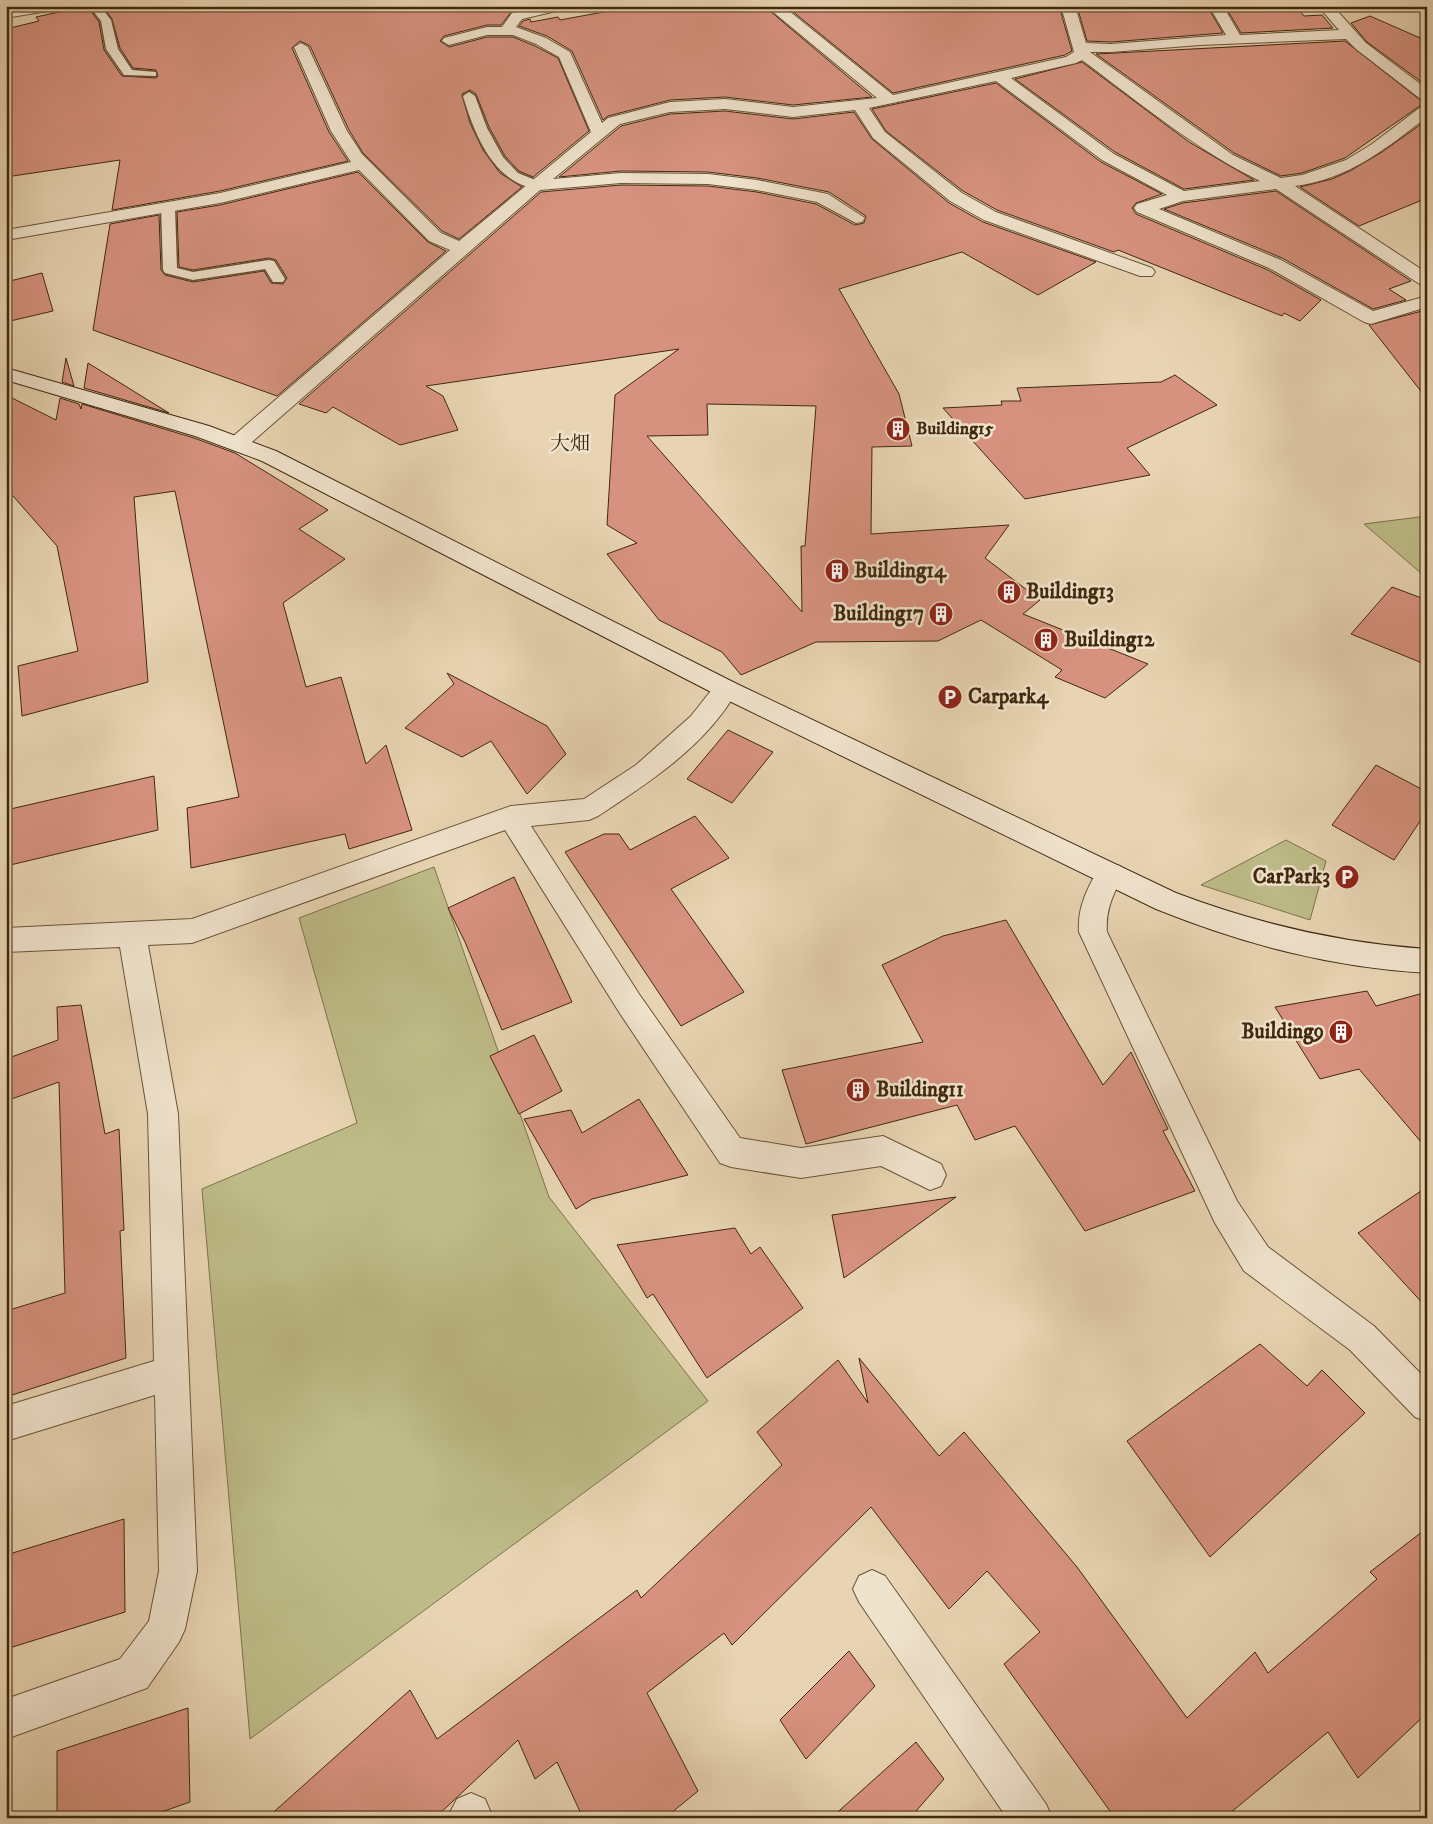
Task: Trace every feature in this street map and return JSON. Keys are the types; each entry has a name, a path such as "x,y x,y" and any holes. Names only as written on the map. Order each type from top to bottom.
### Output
{"street":[{"path":"6,14 53,6"},
{"path":"506,31 512,13 560,6"},
{"path":"773,6 797,23 869,85 890,100"},
{"path":"1068,6 1081,50 1197,138 1227,158 1280,184 1427,281"},
{"path":"1216,6 1235,39"},
{"path":"1324,6 1360,46 1427,97"},
{"path":"449,41 488,32 515,31 541,41 565,55 599,133"},
{"path":"238,443 535,185 614,121 670,107 725,104 793,112 890,100 1071,60 1081,50 1235,39 1351,34"},
{"path":"301,47 340,131 362,164 436,237 462,249"},
{"path":"1000,77 1108,157 1181,196"},
{"path":"859,104 879,134 956,197 990,216 1146,272"},
{"path":"1427,109 1378,147 1352,163 1305,180 1181,196 1143,208 1274,264 1371,318 1427,302"},
{"path":"6,235 268,188 362,164"},
{"path":"535,185 621,178 708,179 757,185 822,198 856,218"},
{"path":"6,374 238,443 269,456 726,688 1187,910 1274,939 1364,957 1427,961"},
{"path":"6,940 192,931 511,817 589,809 645,772 700,723 726,688"},
{"path":"511,817 629,1003 730,1152 801,1163 883,1151 930,1176"},
{"path":"1110,874 1094,905 1091,919 1093,932 1226,1212 1242,1239 1256,1258 1362,1338 1427,1405"},
{"path":"6,1719 133,1674 166,1629 178,1571 163,1114 132,934"},
{"path":"6,1424 172,1373"},
{"path":"872,1588 1032,1818"}],"lane":[{"path":"94,6 106,20 112,48 128,73 152,74"},
{"path":"468,96 476,118 491,148 513,177 535,185"},
{"path":"168,207 170,270 193,276 269,264 278,280"}],"shaded area":[{"path":"1427,516 1427,571 1422,574 1364,524"},
{"path":"1286,840 1326,861 1310,920 1201,885"},
{"path":"434,867 549,1197 708,1401 250,1739 202,1189 357,1123 299,918"}],"building":[{"path":"87,6 99,22 104,50 122,76 156,78 158,76 156,70 133,68 120,48 112,19 103,6 529,6 512,11 501,25 487,25 444,36 440,41 449,47 487,37 513,37 558,58 589,131 533,177 519,171 505,156 489,127 476,94 470,90 462,94 470,123 483,150 500,173 522,187 459,239 442,231 363,153 349,130 310,46 300,41 292,48 329,132 348,161 220,191 112,210 120,160 6,177 6,29 39,21 36,17"},
{"path":"636,6 764,6 872,97 793,105 725,97 670,100 608,116 603,120 572,51 547,36 519,26 523,21 530,19 531,22 558,17 560,20"},
{"path":"786,6 1059,6 1072,51 1065,55 893,93"},
{"path":"1077,6 1207,6 1223,33 1111,42 1087,41"},
{"path":"1225,6 1296,6 1304,16 1322,15 1333,28 1241,33"},
{"path":"1370,16 1427,41 1427,86 1367,42 1351,23"},
{"path":"1345,41 1424,103 1345,158 1302,173 1281,176 1234,153 1096,54"},
{"path":"1082,62 1189,142 1254,180 1184,189 1115,152 1015,79"},
{"path":"996,83 1101,162 1162,194 1136,203 1132,208 1136,214 1268,270 1321,300 1300,321 1284,313 1282,316 1118,250 1114,252 997,210 963,191 886,131 872,109"},
{"path":"725,111 793,119 854,112 872,139 949,203 983,222 1096,262 1038,295 962,252 839,289 899,394 912,446 872,447 871,534 1009,525 985,558 1040,600 1023,614 1148,664 1105,698 1055,677 1062,670 981,620 938,641 816,642 741,675 722,652 659,620 607,554 637,543 607,525 615,395 679,349 426,386 443,396 458,430 400,445 333,407 326,413 299,404 541,192 621,185 708,186 757,192 816,204 855,225 864,223 866,216 829,192 757,178 708,172 621,171 559,177 621,126 670,114","holes":["707,404 816,406 805,546 801,546 802,612 647,436 708,435"]},
{"path":"1427,120 1427,198 1359,226 1300,187 1332,179 1350,171 1382,152"},
{"path":"358,172 428,242 446,251 277,396 93,330 110,224 159,215 161,270 165,275 193,282 264,271 271,283 283,284 287,278 276,260 269,258 193,270 179,267 177,212 220,205"},
{"path":"1276,191 1411,281 1389,289 1406,300 1373,309 1282,258 1164,209 1183,203"},
{"path":"42,273 53,311 6,322 6,282"},
{"path":"1422,311 1427,314 1427,399 1369,325"},
{"path":"66,358 74,386 62,382"},
{"path":"88,363 169,413 84,388"},
{"path":"1175,375 1217,405 1127,448 1150,475 1025,499 943,408 1002,405 1001,401 1021,401 1017,388 1161,382"},
{"path":"6,395 56,420 60,398 79,404 81,409 82,404 194,438 235,453 328,510 299,529 345,559 283,603 306,687 341,677 366,764 386,745 412,830 349,849 345,834 191,868 187,808 239,797 175,491 134,497 148,682 22,716 18,666 78,651 57,546 6,488"},
{"path":"1392,587 1427,600 1427,665 1351,634"},
{"path":"447,673 547,726 566,754 527,794 491,741 462,757 405,728 454,684"},
{"path":"728,730 773,752 732,803 687,779"},
{"path":"1376,765 1427,792 1427,811 1394,860 1332,825"},
{"path":"154,776 158,830 6,866 6,810"},
{"path":"695,816 729,858 671,889 744,992 681,1026 565,852 604,834 619,834 630,850"},
{"path":"514,877 572,1002 502,1030 465,942 448,908"},
{"path":"1006,920 1103,1085 1131,1052 1168,1129 1163,1131 1195,1191 1085,1231 1015,1126 975,1140 957,1105 806,1144 782,1070 923,1042 882,965 943,936"},
{"path":"1367,991 1376,1006 1427,992 1427,1149 1359,1069 1320,1079 1275,1007"},
{"path":"81,1005 105,1134 119,1129 124,1230 120,1231 126,1358 6,1397 6,1311 65,1293 59,1082 6,1101 6,1059 58,1040 57,1007"},
{"path":"534,1035 562,1091 519,1114 490,1056"},
{"path":"639,1099 688,1175 592,1199 576,1209 524,1119 571,1110 582,1133"},
{"path":"1427,1187 1427,1308 1358,1233"},
{"path":"956,1197 844,1278 832,1215"},
{"path":"735,1228 751,1254 760,1247 803,1308 707,1378 653,1294 647,1298 617,1245"},
{"path":"1260,1344 1307,1386 1322,1370 1365,1413 1210,1557 1127,1441"},
{"path":"859,1358 939,1456 964,1432 1077,1567 1187,1718 1255,1652 1268,1673 1377,1579 1370,1572 1427,1528 1427,1713 1358,1778 1328,1732 1224,1818 1115,1818 1004,1664 1040,1632 987,1571 949,1609 871,1507 732,1645 724,1633 647,1693 698,1791 665,1818 583,1818 557,1762 535,1779 518,1740 435,1818 267,1818 410,1690 437,1739 637,1590 641,1598 782,1465 757,1432 838,1360 868,1403"},
{"path":"124,1519 125,1612 6,1649 6,1555"},
{"path":"849,1651 875,1686 806,1759 780,1720"},
{"path":"188,1708 190,1802 144,1818 57,1818 57,1751"},
{"path":"916,1742 944,1779 910,1818 831,1818"}],"place":[{"name":"Building15","path":"898,429"},
{"name":"Building14","path":"837,571"},
{"name":"Building13","path":"1009,592"},
{"name":"Building17","path":"941,614"},
{"name":"Building12","path":"1046,640"},
{"name":"Carpark4","path":"950,697"},
{"name":"CarPark3","path":"1347,877"},
{"name":"Building9","path":"1341,1032"},
{"name":"Building11","path":"858,1090"}],"district":[{"name":"大畑","path":"570,444"}]}
